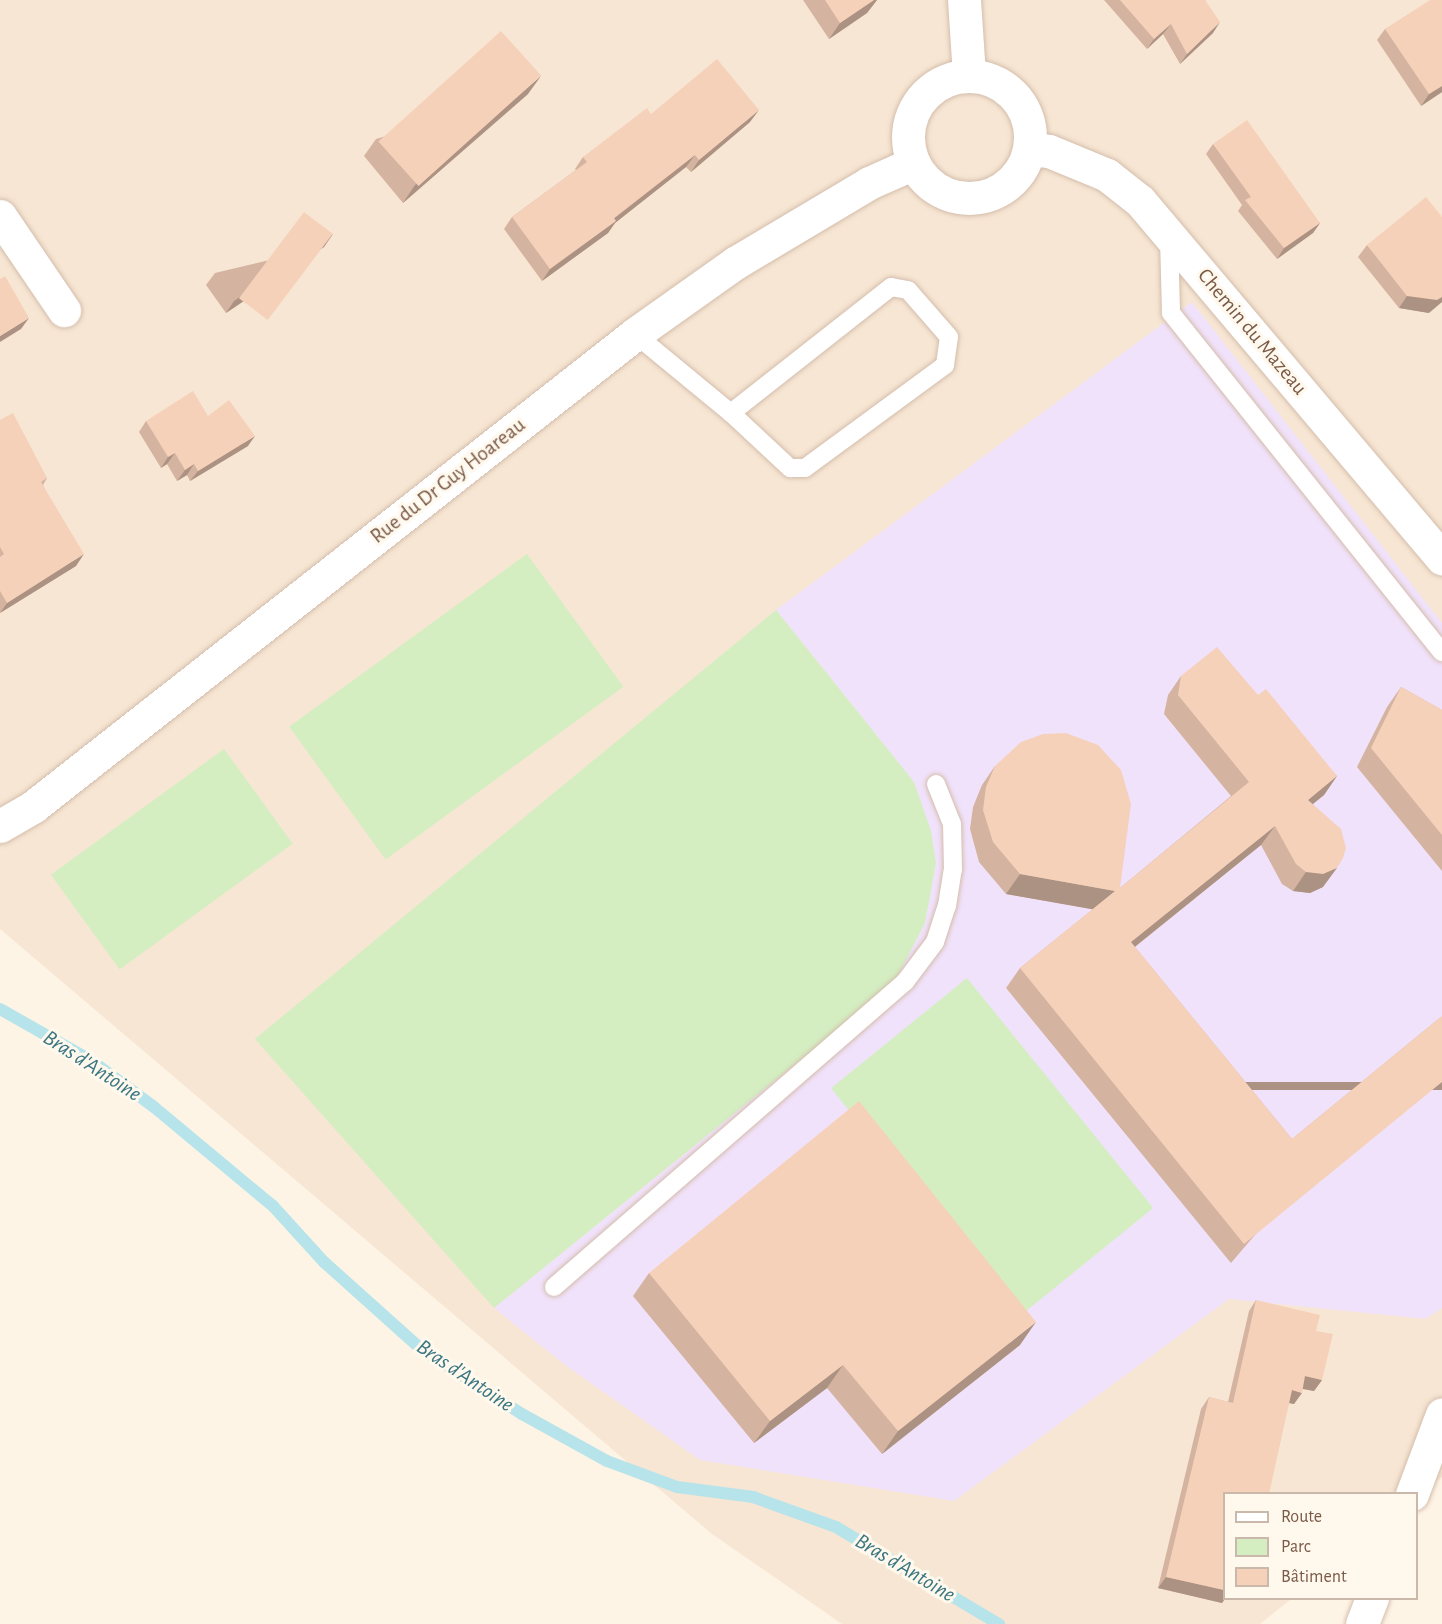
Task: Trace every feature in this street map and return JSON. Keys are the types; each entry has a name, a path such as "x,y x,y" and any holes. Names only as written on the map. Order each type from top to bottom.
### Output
{"street":[{"path":"964,0 969,75"},
{"path":"969,75 987,78 1017,97 1027,113 1030,149 1023,168 1009,184 977,198 945,194 922,176 914,163 908,129 922,97 935,85 969,75"},
{"name":"Chemin du Mazeau","path":"1030,149 1049,151 1107,175 1140,201 1442,558"},
{"name":"Rue du Dr Guy Hoareau","path":"0,826 43,799 635,334 735,263 869,183 914,163"},
{"path":"0,216 64,310"},
{"path":"1413,1492 1442,1414"},
{"path":"1362,1624 1372,1600"}],"lane":[{"path":"1168,234 1170,313 1442,652"},
{"path":"635,334 731,413 790,468 805,468 945,365 949,337 908,290 891,287 731,413"},
{"path":"554,1287 904,982 935,942 948,897 952,824 936,784"}],"shaded area":[{"path":"0,0 1442,0 1442,1477 1418,1496 1418,1492 1223,1492 1223,1600 1290,1600 1260,1624 842,1624 712,1534 0,929"},
{"path":"1192,302 1442,623 1442,1308 1426,1319 1229,1299 954,1501 700,1460 565,1365 494,1308 873,1001 914,782 776,610"}],"green space":[{"path":"527,554 623,687 386,859 289,727"},
{"path":"776,610 914,782 931,831 936,863 925,923 897,977 873,1001 494,1308 255,1039"},
{"path":"224,749 293,844 120,969 51,875"},
{"path":"967,978 1153,1208 1017,1318 831,1088"}],"building":[{"path":"825,0 874,0 840,23"},
{"path":"1120,0 1205,0 1220,22 1187,54 1171,24 1154,39"},
{"path":"1430,0 1442,0 1442,86 1429,94 1385,29"},
{"path":"501,31 541,76 419,186 378,141"},
{"path":"717,59 759,110 699,160 695,155 614,218 616,221 550,269 512,217 587,162 583,157 647,108 651,114"},
{"path":"1247,120 1320,223 1284,248 1245,200 1251,197 1213,144"},
{"path":"1426,197 1442,217 1442,297 1437,300 1407,296 1367,245"},
{"path":"304,212 333,234 268,320 239,298"},
{"path":"5,276 29,318 0,336 0,279"},
{"path":"193,391 208,416 229,400 255,436 198,471 194,464 185,470 175,453 168,457 146,421"},
{"path":"13,413 47,478 41,482 84,554 7,603 0,591 0,557 4,554 0,547 0,420"},
{"path":"1217,647 1258,695 1266,689 1337,776 1308,800 1341,829 1346,848 1337,868 1323,874 1306,872 1296,864 1275,826 1131,942 1292,1139 1442,1016 1442,1082 1244,1244 1020,968 1115,891 1020,874 993,842 983,810 986,787 995,766 1021,742 1043,734 1066,733 1098,745 1121,770 1131,804 1120,888 1249,782 1178,695 1181,676"},
{"path":"1401,687 1442,710 1442,835 1371,748"},
{"path":"859,1101 1036,1322 898,1431 843,1365 770,1421 649,1273"},
{"path":"1256,1300 1320,1315 1316,1331 1333,1334 1322,1380 1305,1376 1302,1393 1292,1390 1269,1492 1223,1492 1223,1590 1166,1577 1209,1397 1233,1403"}],"waterway":[{"name":"Bras d'Antoine","path":"0,1009 92,1061 154,1107 273,1206 324,1262 421,1349 522,1414 607,1461 677,1487 753,1497 836,1527 999,1624"}]}
